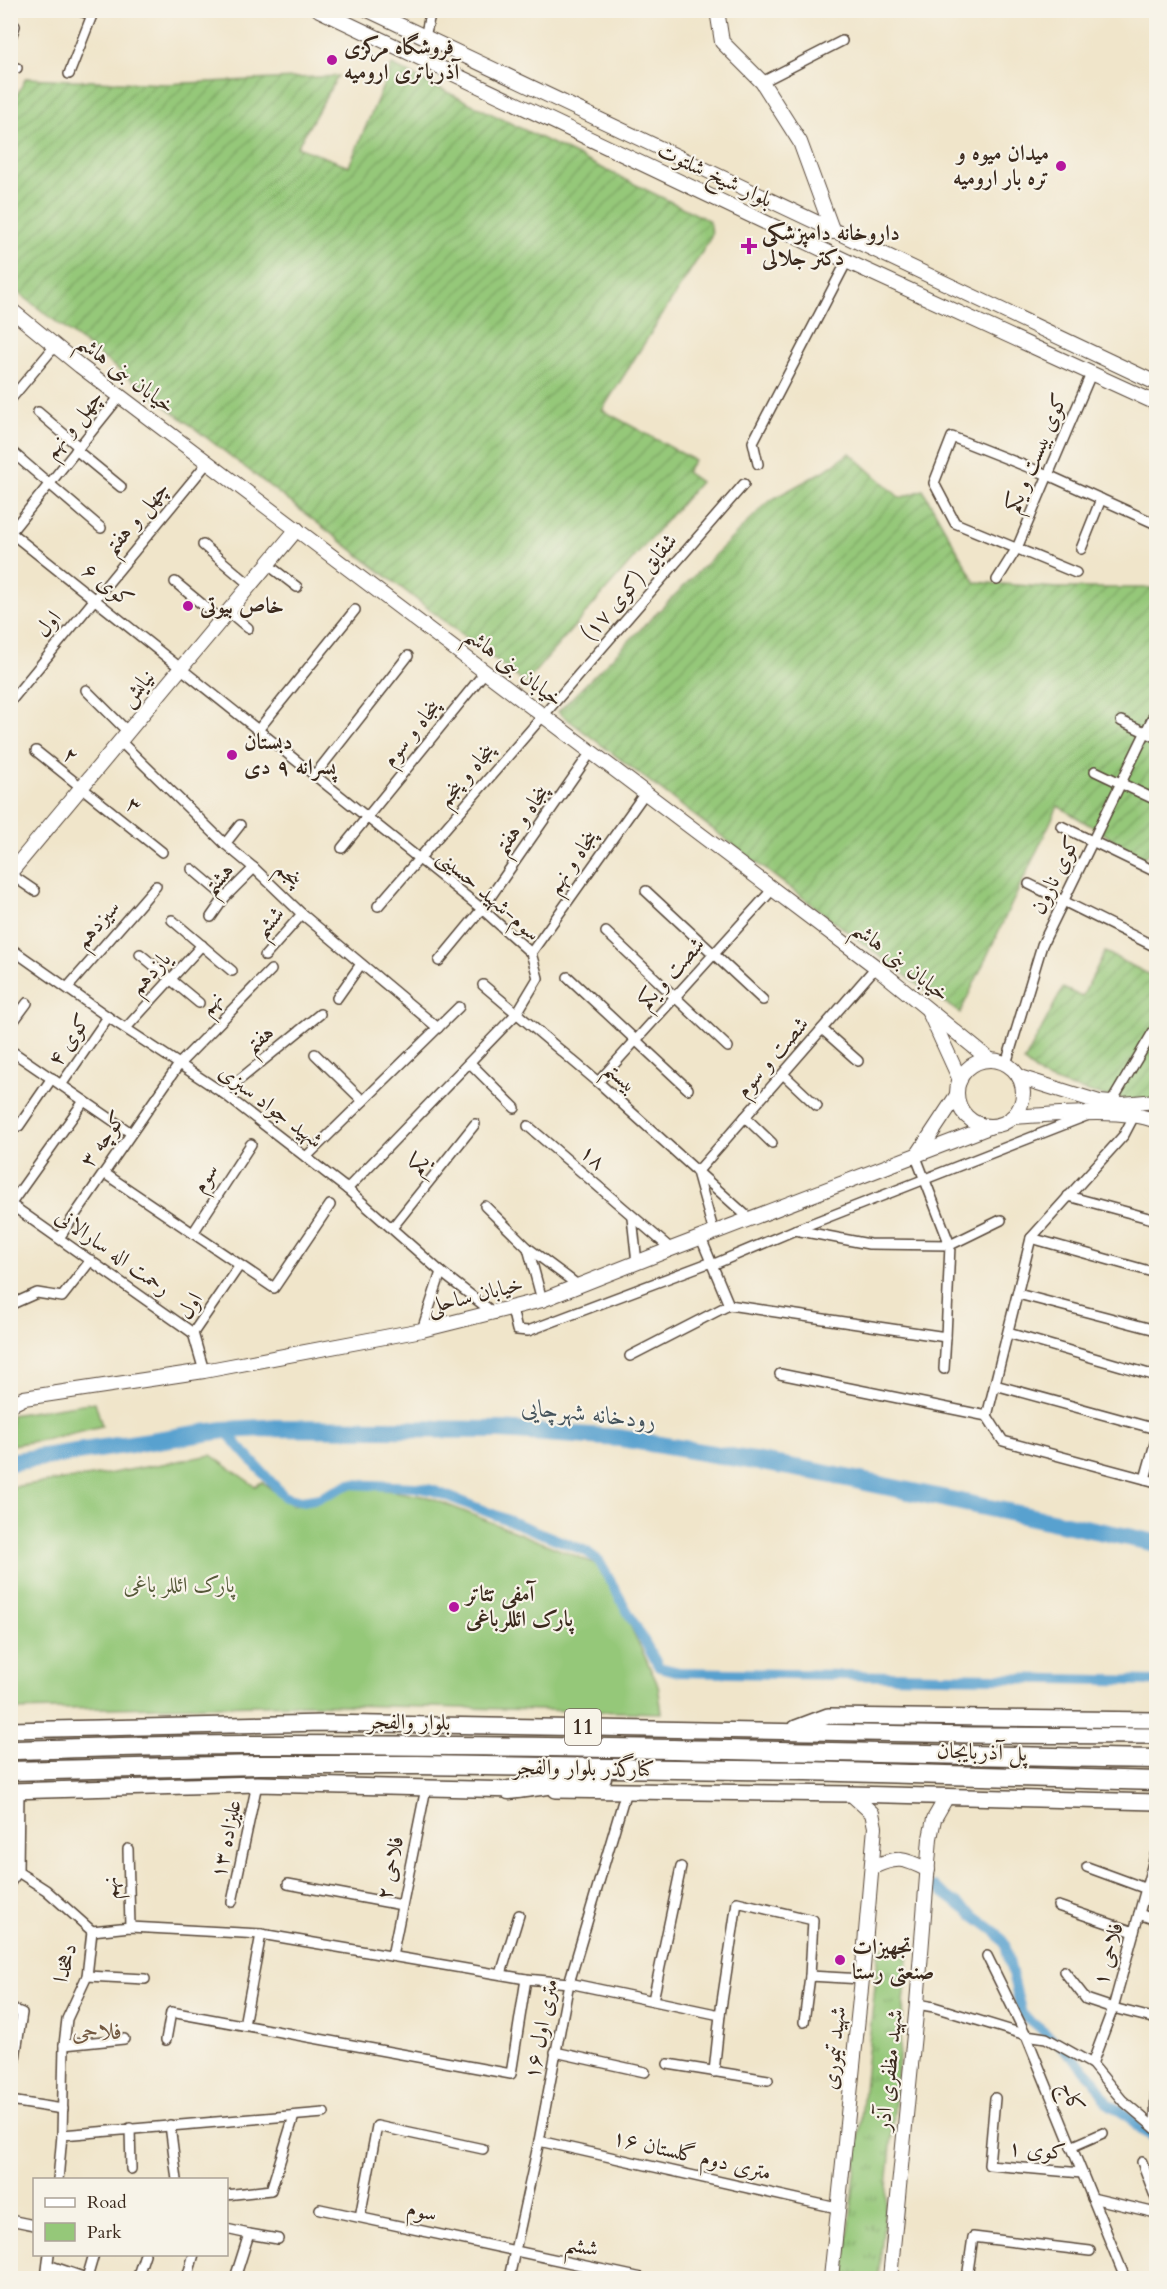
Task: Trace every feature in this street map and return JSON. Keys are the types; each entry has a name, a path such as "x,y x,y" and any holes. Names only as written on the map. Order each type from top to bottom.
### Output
{"highway":[{"name":"بلوار والفجر","path":"10,1750 266,1744 807,1751"},
{"name":"پل آذربایجان","path":"807,1751 1156,1760"},
{"name":"بلوار والفجر","path":"10,1771 260,1765 806,1771"},
{"path":"509,1790 667,1770"},
{"name":"پل آذربایجان","path":"806,1771 1154,1781"}],"main road":[{"path":"790,1731 828,1716 1156,1720"},
{"name":"کنارگذر بلوار والفجر","path":"10,1730 324,1723 973,1736 1156,1736"},
{"path":"591,1749 727,1730"},
{"name":"کنارگذر بلوار والفجر","path":"15,1790 257,1784 851,1794 1156,1802"}],"street":[{"path":"69,74 93,13 77,10"},
{"name":"بلوار شیخ شلتوت","path":"319,10 1156,405"},
{"name":"بلوار شیخ شلتوت","path":"368,10 908,267 1156,382"},
{"path":"425,37 431,10"},
{"path":"717,10 722,42 762,82 800,142 833,231"},
{"path":"10,40 15,27"},
{"path":"762,82 842,41"},
{"path":"643,164 652,145"},
{"path":"758,464 753,442 847,261"},
{"path":"900,286 908,267"},
{"name":"خیابان بنی هاشم","path":"10,309 120,396 876,967 990,1060"},
{"path":"10,400 56,346"},
{"name":"کوی بیست و یکم","path":"997,580 1017,548 1090,374"},
{"name":"چهل و نهم","path":"10,532 120,396"},
{"path":"38,412 121,487"},
{"name":"کوی بیست و یکم","path":"1048,475 952,436 934,483 955,523 1076,573"},
{"path":"11,452 101,528"},
{"name":"چهل و هفتم","path":"94,598 208,462"},
{"path":"1048,475 1156,524"},
{"name":"شقایق (کوی ۱۷)","path":"543,715 744,484"},
{"path":"1081,549 1101,499"},
{"name":"نیایش","path":"10,873 297,529"},
{"name":"کوی ۶","path":"10,532 181,668"},
{"path":"203,545 250,585"},
{"path":"267,564 297,587"},
{"path":"176,582 248,628"},
{"name":"اول","path":"10,702 94,598"},
{"path":"258,730 355,610"},
{"path":"314,776 408,656"},
{"name":"سوم-شهید حسینی","path":"181,668 482,909 531,953 538,978 517,1013 347,1189"},
{"name":"پنجاه و سوم","path":"367,819 485,672"},
{"name":"پنجم","path":"86,690 124,736 225,844 302,914 438,1028"},
{"name":"کوی نارون","path":"1006,1064 1042,945 1156,711"},
{"name":"پنجاه و پنجم","path":"418,860 543,715"},
{"path":"1121,721 1156,737"},
{"name":"۲","path":"36,751 81,788"},
{"name":"پنجاه و هفتم","path":"439,961 482,909 591,752"},
{"path":"1095,771 1156,800"},
{"name":"۳","path":"81,788 162,852"},
{"name":"پنجاه و نهم","path":"531,953 645,793"},
{"path":"342,848 367,819"},
{"path":"225,844 240,825"},
{"path":"1061,826 1156,872"},
{"path":"378,906 418,860"},
{"name":"هشتم","path":"211,917 225,897 254,868"},
{"path":"192,869 225,897"},
{"path":"10,873 34,891"},
{"path":"1029,884 1156,947"},
{"name":"سیزدهم","path":"68,987 156,886"},
{"name":"شصت و یکم","path":"598,1082 772,890"},
{"path":"646,891 763,1000"},
{"name":"ششم","path":"265,956 302,914"},
{"path":"172,920 232,971"},
{"path":"606,933 728,1047"},
{"name":"یازدهم","path":"126,1028 202,945"},
{"name":"شهید جواد سبزی","path":"10,948 223,1094 347,1189 441,1272 495,1314"},
{"path":"140,954 199,1003"},
{"path":"337,998 361,964"},
{"name":"شصت و سوم","path":"697,1172 876,967"},
{"name":"نهم","path":"180,1063 271,970"},
{"path":"568,977 688,1089"},
{"name":"بیستم","path":"483,985 598,1082 750,1219"},
{"path":"10,1026 27,1003"},
{"path":"306,1157 459,1007"},
{"path":"927,1007 960,1080"},
{"name":"هفتم","path":"223,1094 320,1014"},
{"name":"کوی ۴","path":"61,1085 108,1017"},
{"path":"1111,1103 1156,1027"},
{"path":"822,1029 858,1060"},
{"path":"10,1050 131,1133"},
{"path":"315,1054 363,1101"},
{"path":"944,1369 950,1245 916,1157 957,1095 960,1080 972,1066 990,1060 1006,1064 1019,1077 1146,1114"},
{"name":"کوچه ۳","path":"58,1238 180,1063"},
{"path":"470,1063 515,1108"},
{"path":"783,1074 817,1106"},
{"path":"957,1095 968,1118 992,1126 1012,1117 1018,1111 1023,1094 1019,1077"},
{"path":"19,1126 52,1078"},
{"path":"11,1204 84,1101"},
{"path":"987,1416 1031,1238 1156,1101"},
{"path":"1012,1117 1095,1113 1146,1114"},
{"path":"512,1309 517,1330 528,1331 712,1264 1095,1113"},
{"path":"745,1117 772,1143"},
{"name":"یکم","path":"392,1228 476,1124"},
{"name":"۱۸","path":"528,1126 671,1249"},
{"name":"خیابان ساحلی","path":"10,1405 17,1397 204,1371 495,1314 542,1300 992,1126"},
{"name":"سوم","path":"192,1233 251,1144"},
{"path":"697,1172 712,1264 729,1305"},
{"path":"104,1173 274,1288 330,1205"},
{"path":"1068,1196 1156,1220"},
{"name":"رحمت اله سارالانی","path":"11,1204 193,1333"},
{"path":"486,1206 528,1248 579,1286"},
{"path":"632,1217 637,1263"},
{"path":"795,1230 869,1244 950,1245 1001,1220"},
{"path":"1031,1238 1156,1273"},
{"path":"528,1248 542,1300"},
{"path":"10,1305 37,1293 62,1297 91,1260"},
{"name":"اول","path":"204,1371 193,1333 239,1266"},
{"path":"422,1330 441,1272"},
{"path":"1018,1294 1156,1330"},
{"path":"630,1356 729,1305 946,1337"},
{"path":"1008,1333 1156,1376"},
{"path":"780,1374 987,1416 1003,1441 1156,1482"},
{"path":"995,1385 1156,1429"},
{"path":"1145,1479 1156,1440"},
{"name":"۱۳ علیزاده","path":"232,1902 257,1784"},
{"name":"فلاحی ۲","path":"392,1956 426,1788"},
{"path":"10,1883 18,1872 15,1790"},
{"name":"۱۶ متری اول","path":"509,2278 539,2141 569,1983 626,1791"},
{"name":"شهید تیموری","path":"831,2278 873,1867 875,1827 872,1813 851,1794"},
{"name":"شهید مظفری آذر","path":"890,2278 928,1870 934,1819 946,1798"},
{"name":"نهم","path":"128,1849 130,1927"},
{"name":"فلاحی ۱","path":"1092,2064 1113,2008 1156,1852"},
{"path":"873,1867 891,1859 911,1862 928,1870"},
{"path":"653,2000 681,1867"},
{"path":"1087,1867 1146,1889"},
{"name":"دهخدا","path":"18,1872 46,1890 92,1931 87,1976 67,2019 58,2178"},
{"path":"288,1884 402,1905"},
{"path":"714,2072 720,2015 738,1902 813,1920 810,1976 804,2022"},
{"path":"1058,1906 1134,1932"},
{"path":"1139,1914 1156,1920"},
{"path":"501,1974 519,1915"},
{"path":"92,1931 130,1927 261,1934 526,1979 569,1983 720,2015"},
{"path":"244,2025 261,1934"},
{"name":"کاج","path":"987,1956 1026,2035 1125,2278"},
{"path":"1064,1971 1086,1999 1156,2019"},
{"path":"87,1976 145,1979"},
{"path":"810,1976 862,1979"},
{"path":"166,2040 171,2012 511,2074 526,1979"},
{"path":"917,2004 1026,2035 1046,2038 1092,2064 1122,2100 1156,2128"},
{"path":"10,2008 22,2013 10,2090"},
{"path":"64,2045 124,2039"},
{"path":"555,2052 645,2072"},
{"path":"668,2064 768,2080"},
{"path":"1156,2082 1156,2128"},
{"name":"کوی ۱","path":"994,2098 989,2165 1082,2173"},
{"path":"10,2101 63,2109"},
{"path":"62,2135 324,2113"},
{"path":"228,2195 271,2190 294,2116"},
{"path":"170,2125 177,2178"},
{"path":"360,2217 377,2126 483,2149"},
{"path":"130,2128 131,2169"},
{"path":"1071,2147 1103,2133"},
{"name":"۱۶ متری دوم گلستان","path":"539,2141 837,2208"},
{"path":"1142,2162 1156,2199"},
{"path":"1092,2198 1156,2214"},
{"name":"سوم","path":"320,2209 514,2252"},
{"path":"10,2220 33,2225"},
{"path":"228,2229 278,2239"},
{"path":"235,2278 249,2234"},
{"path":"967,2278 973,2237 1090,2251"},
{"name":"ششم","path":"514,2252 642,2278"},
{"path":"46,2278 49,2256"},
{"path":"48,2265 86,2278 93,2256"},
{"path":"137,2278 144,2256"},
{"path":"188,2278 194,2256"}],"green space":[{"path":"392,65 708,220 711,229 711,237 707,244 602,410 694,460 686,472 700,482 525,683 11,287 11,230 16,187 11,171 11,106 26,78 165,84 338,76 297,147 349,166"},
{"path":"850,453 900,498 923,490 975,582 1057,588 1156,588 1156,846 1144,858 1058,806 960,1013 922,988 558,712 769,501 824,471"},
{"path":"1105,952 1156,978 1156,1108 1131,1106 1112,1098 1066,1086 1044,1078 1024,1062 1063,988 1082,997"},
{"path":"95,1402 102,1426 11,1445 11,1415"},
{"name":"پارک ائللر باغی","path":"211,1455 255,1486 262,1482 292,1505 308,1504 342,1490 362,1486 428,1497 596,1564 624,1612 658,1685 662,1713 305,1704 11,1710 11,1487 107,1474"},
{"path":"879,1948 909,1949 881,2253 878,2278 844,2278"}],"waterway":[{"name":"رودخانه شهرچایی","path":"10,1462 224,1430 263,1428 500,1430 620,1438 813,1471 1156,1543"},
{"path":"224,1430 285,1497 302,1501 320,1498 349,1484 432,1490 586,1551 599,1561 659,1667 679,1672 1156,1681"},
{"path":"935,1887 997,1933 1005,1944 1022,2014 1060,2045 1094,2079 1107,2103 1129,2117 1140,2130 1156,2138"}],"place":[{"name":"فروشگاه مرکزی آذرباتری ارومیه","path":"332,60"},
{"name":"میدان میوه و تره بار ارومیه","path":"1061,166"},
{"name":"داروخانه دامپزشکی دکتر جلالی","path":"749,246"},
{"name":"خاص بیوتی","path":"188,606"},
{"name":"دبستان پسرانه ۹ دی","path":"232,755"},
{"name":"آمفی تئاتر پارک ائللرباغی","path":"454,1607"},
{"name":"تجهیزات صنعتی رستا","path":"840,1960"}],"district":[{"name":"فلاحی","path":"97,2031"}]}
